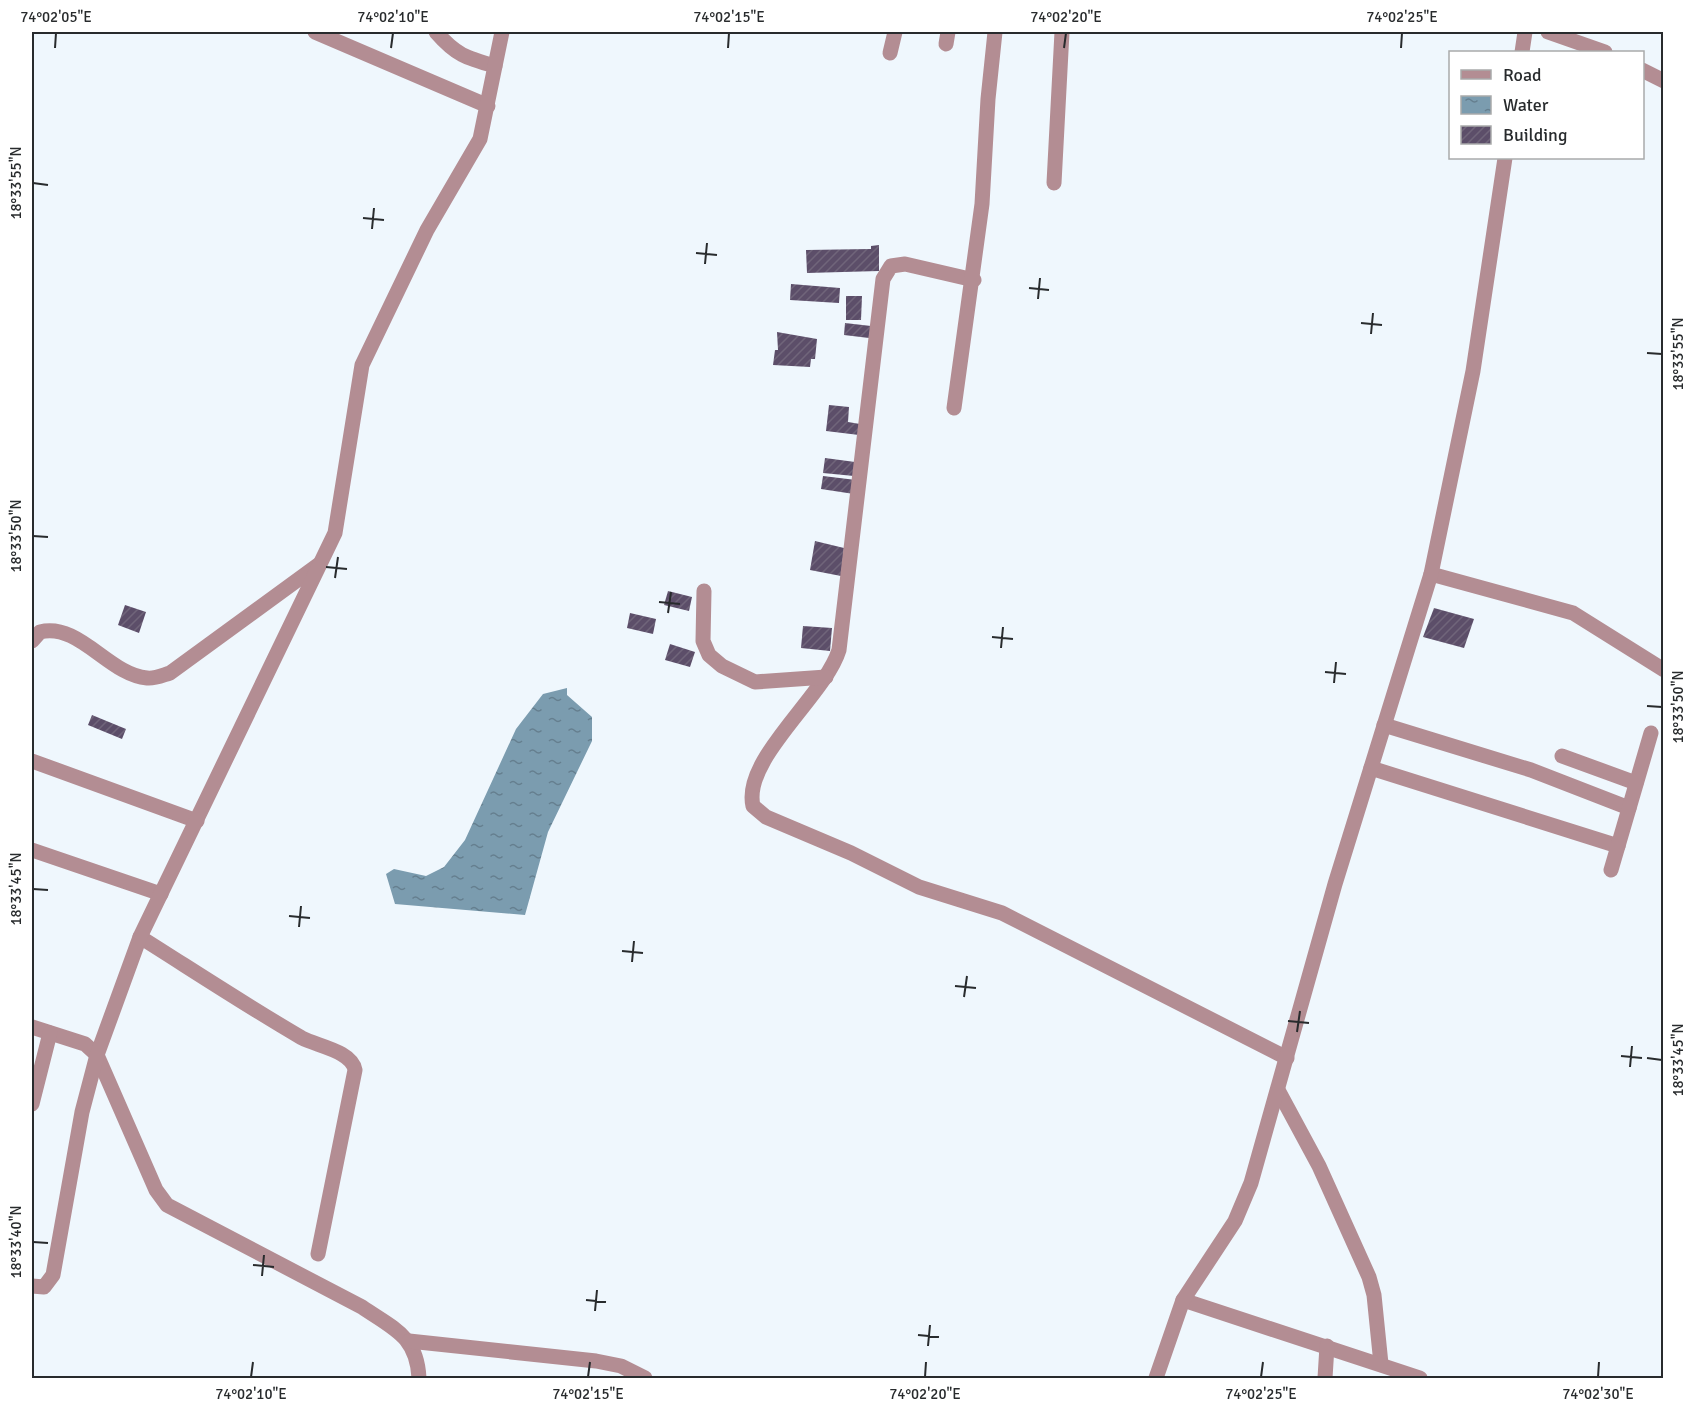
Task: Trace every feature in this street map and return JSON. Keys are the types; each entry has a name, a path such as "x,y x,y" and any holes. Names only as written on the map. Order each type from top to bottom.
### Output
{"street":[{"path":"315,32 488,106"},
{"path":"436,32 452,50 463,57 495,66"},
{"path":"32,1286 44,1287 53,1275 82,1112 97,1055 140,937 321,563 338,521 362,365 427,230 480,139 502,32"},
{"path":"890,53 895,32"},
{"path":"954,408 974,280 995,32"},
{"path":"1054,183 1062,32"},
{"path":"1522,51 1525,32"},
{"path":"1548,32 1602,51"},
{"path":"1644,71 1664,81"},
{"path":"1156,1378 1183,1300 1235,1221 1251,1183 1335,884 1431,574 1473,371 1505,159"},
{"path":"974,280 905,264 891,266 883,279 843,633 836,662 776,740 752,790 753,806 757,812 851,853 919,887 1002,913 1287,1058"},
{"path":"32,641 40,632 58,632 75,639 124,670 146,678 154,678 170,673 321,563"},
{"path":"1431,574 1573,613 1664,670"},
{"path":"704,591 705,648 722,666 755,682 826,677"},
{"path":"1384,725 1531,770 1629,808"},
{"path":"1611,870 1651,733"},
{"path":"1562,756 1636,783"},
{"path":"32,761 197,821"},
{"path":"1371,768 1618,846"},
{"path":"32,850 162,894"},
{"path":"140,937 304,1039 346,1057 354,1064 355,1071 318,1254"},
{"path":"32,1027 85,1044 97,1055 156,1190 166,1205 362,1308 409,1341 416,1351 419,1378"},
{"path":"32,1104 50,1033"},
{"path":"1278,1090 1319,1166 1369,1277 1374,1296 1381,1364"},
{"path":"1183,1300 1420,1378"},
{"path":"409,1341 596,1361 621,1366 645,1378"},
{"path":"1325,1378 1327,1347"}],"water":[{"path":"567,688 567,695 592,717 592,741 548,832 525,915 395,904 386,874 394,869 426,876 444,867 465,840 516,729 543,694"}],"building":[{"path":"879,245 879,271 807,273 806,250 871,249 871,246"},
{"path":"791,284 840,288 839,303 790,300"},
{"path":"846,296 862,296 861,320 846,320"},
{"path":"845,323 871,326 869,338 844,335"},
{"path":"777,332 817,339 815,359 811,359 810,367 773,365 775,350 778,350"},
{"path":"829,405 849,407 848,422 860,424 859,435 826,431"},
{"path":"825,458 855,462 854,476 823,473"},
{"path":"823,476 856,480 854,494 821,489"},
{"path":"815,541 844,548 841,576 810,570"},
{"path":"668,591 692,597 689,611 664,605"},
{"path":"125,605 146,612 139,633 118,625"},
{"path":"1434,608 1474,619 1464,648 1423,637"},
{"path":"630,613 656,619 653,634 627,628"},
{"path":"803,626 832,628 830,651 801,648"},
{"path":"670,644 695,652 690,667 665,660"},
{"path":"92,715 126,729 122,739 88,725"}]}
